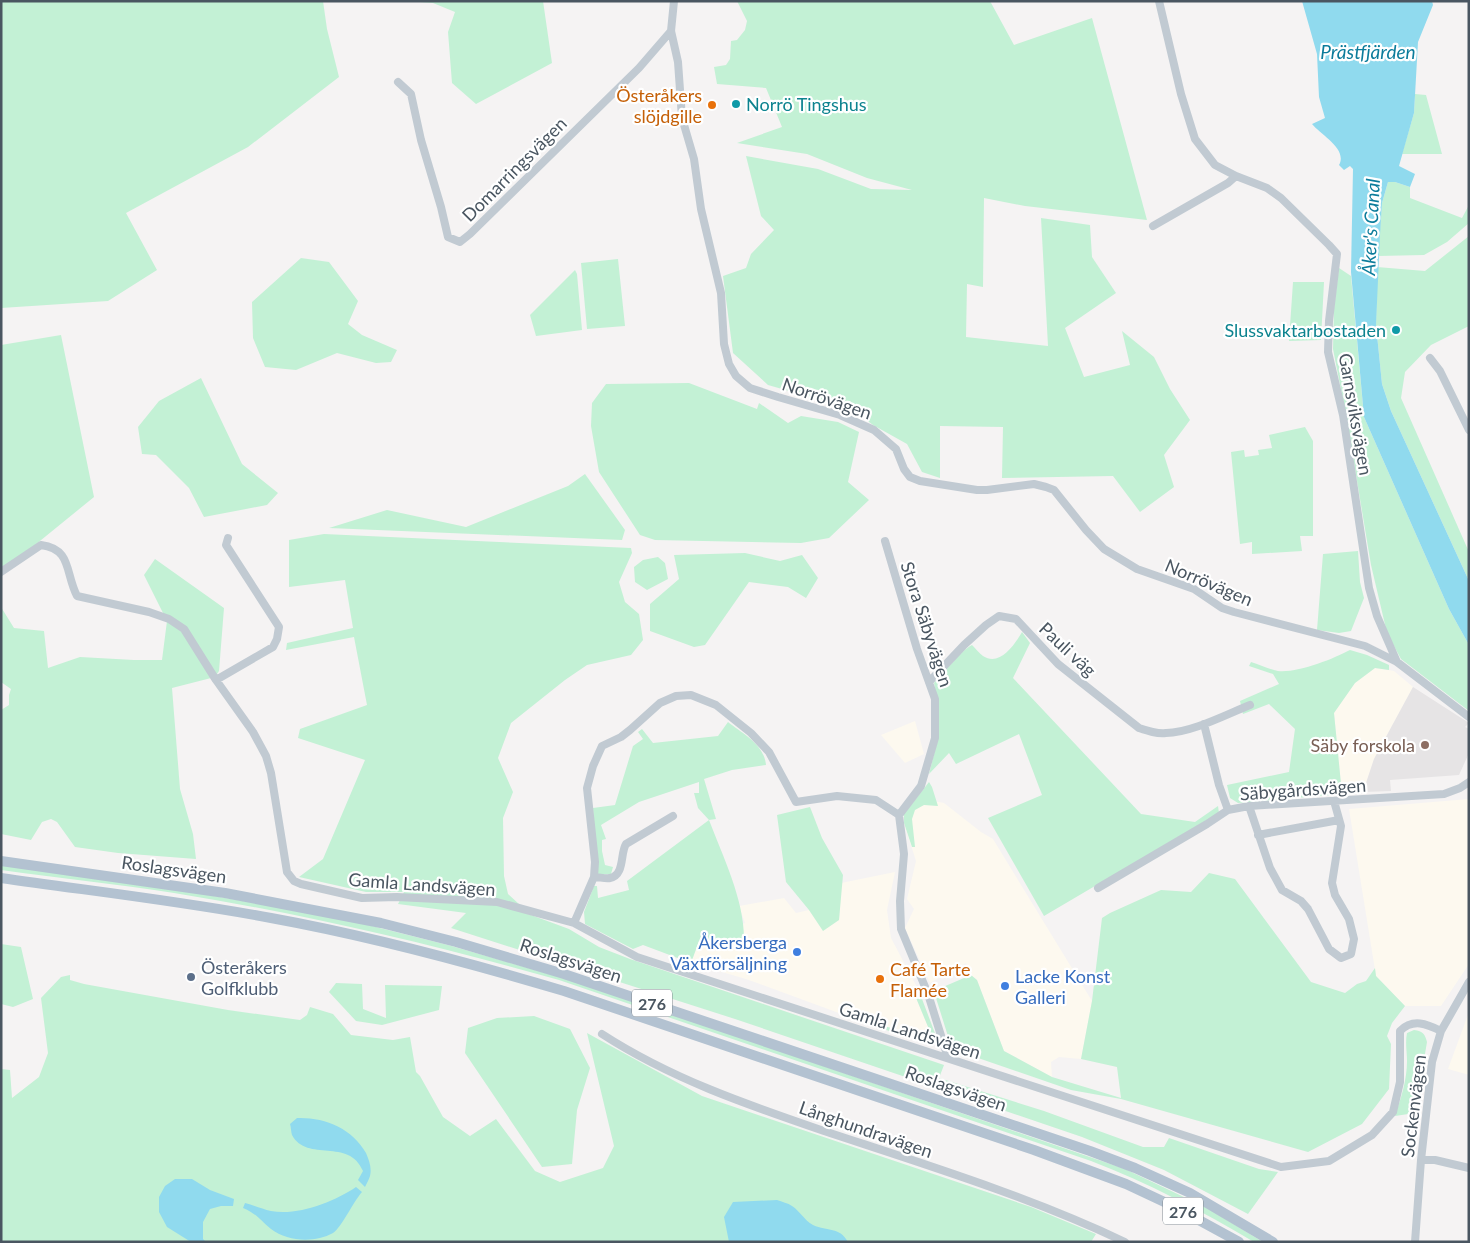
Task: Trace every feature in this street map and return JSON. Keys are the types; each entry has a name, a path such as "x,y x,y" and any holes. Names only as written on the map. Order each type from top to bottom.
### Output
{"main road":[{"name":"Roslagsvägen","path":"1,861 215,891 310,908 381,923 510,957 1090,1151 1135,1168 1190,1194 1273,1242"},
{"name":"Roslagsvägen","path":"1,878 136,896 270,918 375,940 509,975 573,994 1061,1160 1151,1195 1239,1242"}],"street":[{"name":"Norrövägen","path":"674,1 671,31 678,62 682,118 694,159 701,209 721,293 724,344 729,364 736,376 750,388 778,398 840,415 874,430 896,448 904,469 910,477 920,481 987,490 1034,484 1054,490 1104,549 1137,569 1194,589 1222,608 1312,634 1365,646 1397,662 1469,717"},
{"name":"Garnsviksvägen","path":"1159,1 1181,94 1195,139 1215,165 1236,176 1267,188 1274,193 1329,244 1337,254 1328,352 1342,415 1369,588 1377,616 1397,662"},
{"name":"Domarringsvägen","path":"398,82 411,94 421,140 448,237 460,242 639,68 671,31"},
{"path":"1153,226 1228,183 1236,176"},
{"path":"1430,358 1440,372 1469,430"},
{"path":"1,572 41,545 52,546 63,555 72,587 77,596 169,618 184,629 216,680 273,647 277,639 279,627 226,545 228,538"},
{"name":"Stora Säbyvägen","path":"885,541 916,649 935,699 936,738 921,786 899,815"},
{"name":"Pauli väg","path":"929,682 986,624 999,616 1005,616 1016,619 1058,664 1140,728 1154,732 1173,733 1204,724 1250,705"},
{"name":"Gamla Landsvägen","path":"216,680 253,732 266,756 271,773 287,872 294,881 300,884 362,898 397,896 497,902 574,923 637,958 1281,1167 1329,1160 1372,1135 1393,1112 1400,1082 1400,1032 1405,1026 1418,1022 1441,1031"},
{"path":"574,923 594,877 595,862 587,788 593,766 602,746 622,737 660,703 676,696 691,695 716,705 751,733 769,752 796,802 876,800 899,815 904,854 900,901 901,929 928,994 948,1058"},
{"path":"1204,724 1219,786 1228,810"},
{"name":"Säbygårdsvägen","path":"1098,888 1228,810 1249,806 1444,794 1460,788 1469,782"},
{"path":"1249,806 1270,868 1282,890 1301,901 1308,909 1329,949 1341,958 1351,954 1354,939 1350,919 1335,895 1332,883 1340,826 1334,801"},
{"path":"594,877 612,878 621,867 623,849 626,844 673,816"},
{"path":"1258,835 1339,820"},
{"name":"Sockenvägen","path":"1415,1242 1421,1160 1432,1062 1441,1031 1469,982"},
{"name":"Långhundravägen","path":"602,1034 646,1062 695,1084 774,1113 985,1184 1049,1208 1125,1242"},
{"path":"1421,1160 1435,1160 1469,1168"}],"shaded area":[{"path":"1375,668 1394,671 1413,687 1374,759 1363,792 1342,794 1334,713 1355,683"},
{"name":"Säby forskola","path":"1413,687 1469,723 1465,727 1469,729 1469,753 1459,775 1390,780 1391,791 1363,792 1374,759"},
{"path":"915,721 924,754 905,763 881,735"},
{"path":"1469,799 1469,964 1441,1006 1405,1006 1376,976 1349,809"},
{"path":"928,800 944,803 993,839 1092,1001 1081,1059 1059,1057 1051,1062 1052,1077 1004,1051 977,980 971,975 966,963 930,983 905,928 914,909 907,899 916,861 904,823 908,813"},
{"name":"Åkersberga Växtförsäljning","path":"895,872 887,910 891,938 919,991 914,993 931,1034 924,1038 881,1025 877,1027 746,979 691,963 699,941 745,923 739,906 784,898 796,913 809,910 823,930 839,920 841,883"},
{"path":"1469,1012 1469,1075 1448,1069"}],"green space":[{"path":"1,1 323,1 327,29 339,77 248,147 126,213 157,270 108,301 1,308"},
{"path":"407,1 543,1 552,63 476,104 452,83 448,32 455,12 433,3"},
{"path":"737,1 990,1 1014,45 1092,18 1147,220 1025,206 984,198 983,287 967,284 966,337 1048,346 1041,218 1090,225 1092,257 1116,293 1065,328 1084,377 1130,365 1122,331 1154,357 1170,389 1190,420 1164,455 1174,487 1140,512 1113,476 1002,478 1003,427 940,426 940,478 922,472 907,444 873,425 852,409 768,385 733,353 723,276 746,268 751,254 774,230 761,216 746,156 818,169 871,189 912,190 867,178 807,154 737,143 782,127 766,88 717,84 714,67 726,65 730,59 731,41 737,40 745,30 747,21"},
{"path":"1415,94 1426,95 1442,154 1402,154 1414,113"},
{"path":"1388,182 1395,182 1410,187 1410,198 1462,218 1469,205 1469,223 1447,242 1424,255 1378,256 1382,203"},
{"path":"1469,236 1469,326 1431,345 1405,372 1401,398 1469,552 1469,581 1391,411 1382,384 1376,325 1377,267 1425,271"},
{"path":"301,258 329,262 358,301 348,324 362,335 397,350 391,362 376,363 337,353 296,370 265,367 253,338 252,302"},
{"path":"618,259 625,326 587,329 581,263"},
{"path":"1339,268 1351,276 1364,417 1449,609 1469,645 1469,711 1401,659 1387,633 1371,565 1333,349 1334,308"},
{"path":"575,270 577,274 582,330 536,336 530,315"},
{"path":"1293,282 1324,282 1321,340 1289,341"},
{"path":"61,335 94,497 35,545 1,569 1,345"},
{"path":"201,378 242,464 278,493 267,505 204,517 189,488 156,455 142,454 138,427 159,401"},
{"path":"689,383 757,409 759,403 788,423 801,416 838,422 859,432 848,482 869,500 829,538 801,543 655,540 640,535 599,472 591,426 592,403 606,384"},
{"path":"1305,427 1313,441 1313,536 1300,536 1302,551 1252,554 1252,542 1240,544 1231,452 1244,450 1245,457 1259,455 1258,450 1272,448 1269,435"},
{"path":"585,474 625,530 622,540 329,528 387,510 466,527 568,486"},
{"path":"324,534 631,548 632,553 619,582 625,602 639,614 643,640 631,655 587,665 511,723 498,758 513,792 503,818 504,876 508,894 531,915 569,929 599,947 630,959 944,1065 939,1078 1044,1111 1143,1147 1164,1147 1169,1138 1259,1169 1278,1172 1248,1214 1164,1170 1082,1137 735,1019 451,928 466,913 398,904 404,892 366,892 299,877 323,859 365,760 298,738 300,729 367,705 354,637 286,650 287,643 353,628 345,580 289,587 289,540"},
{"path":"1358,551 1360,582 1364,598 1351,631 1339,633 1317,630 1323,554"},
{"path":"745,553 780,561 802,555 818,578 806,598 788,587 749,582 705,645 694,647 650,631 650,604 679,579 674,555"},
{"path":"658,557 665,563 668,579 647,590 635,582 634,567 643,560"},
{"path":"155,559 224,608 219,671 215,677 172,688 180,789 193,834 196,859 118,853 75,847 57,822 51,819 42,822 31,840 1,834 1,710 9,705 11,689 1,682 1,607 14,628 44,631 48,668 80,657 162,660 167,621 144,575"},
{"path":"1022,632 1030,643 1013,678 1141,814 1195,822 1218,806 1219,813 1044,916 988,818 1042,795 1019,734 956,764 949,753 929,774 938,738 938,707 934,683 972,645 983,656 995,659 1011,648"},
{"path":"1350,650 1389,665 1389,670 1375,668 1355,683 1334,713 1342,794 1238,803 1230,798 1227,785 1289,772 1295,729 1269,704 1243,714 1240,701 1279,684 1273,674 1249,666 1251,662 1278,671 1295,670 1315,665"},
{"path":"728,722 757,745 766,765 732,770 704,779 716,819 709,820 698,808 694,793 699,793 699,782 639,802 601,825 606,839 602,840 605,865 613,867 611,874 597,875 593,808 615,805 633,746 643,739 638,732 642,729 653,743 718,736"},
{"path":"929,782 938,806 924,805 915,810 912,819 915,847 912,847 904,823 904,814"},
{"path":"810,807 822,838 843,875 839,920 823,931 786,882 777,815"},
{"path":"709,820 737,895 741,910 744,941 699,941 691,963 643,945 633,949 585,924 584,912 594,886 597,886 598,898 629,890 627,881"},
{"path":"1,865 190,892 356,922 448,945 580,983 1125,1169 1207,1208 1263,1242 1254,1242 1174,1198 1091,1161 559,980 416,942 271,910 174,893 1,870"},
{"path":"1209,873 1235,879 1311,982 1345,993 1357,984 1366,981 1375,968 1376,976 1405,1006 1392,1023 1387,1036 1391,1044 1389,1089 1362,1124 1308,1152 1121,1099 1071,1090 952,1049 936,998 943,987 971,975 977,980 1004,1051 1052,1077 1121,1098 1117,1067 1081,1059 1092,1001 1102,918 1161,890 1191,892"},
{"path":"1,944 21,947 33,999 13,1007 1,1004"},
{"name":"Österåkers Golfklubb","path":"70,975 70,980 84,984 228,1010 300,1020 307,1015 310,1007 333,1014 351,1035 393,1040 410,1037 416,1072 443,1117 470,1136 496,1119 535,1171 560,1182 603,1168 614,1146 587,1033 702,1096 1031,1207 1096,1234 1091,1242 1,1242 1,1069 10,1070 12,1098 39,1077 48,1053 41,998 61,977"},
{"path":"336,983 362,984 363,1009 386,1018 385,985 442,986 439,1010 382,1025 356,1021 329,992"},
{"path":"919,991 936,1036 930,1044 877,1027 881,1025 924,1038 931,1034 914,993"},
{"path":"534,1016 570,1029 590,1068 577,1110 572,1164 542,1167 465,1053 468,1028 497,1018"},
{"path":"1414,1030 1423,1033 1427,1042 1415,1113 1395,1116 1406,1075 1407,1033"}],"water":[{"path":"1302,1 1432,1 1433,5 1418,42 1414,113 1399,166 1415,174 1410,187 1395,182 1388,182 1382,203 1376,325 1382,384 1391,411 1469,581 1469,645 1449,609 1364,417 1351,272 1353,169 1350,166 1344,170 1339,165 1341,159 1337,148 1312,124 1325,118 1319,97 1317,54"},
{"path":"297,1118 327,1122 345,1131 360,1144 366,1153 371,1170 365,1187 358,1180 363,1171 357,1161 348,1155 307,1148 299,1143 292,1135 290,1124"},
{"path":"175,1179 192,1179 210,1190 234,1199 233,1206 221,1206 210,1209 203,1222 203,1239 206,1242 191,1242 167,1227 159,1212 159,1197 165,1186"},
{"path":"356,1187 362,1192 336,1230 326,1236 310,1240 285,1237 243,1208 245,1203 271,1211 304,1210 327,1203"},
{"path":"777,1200 792,1206 813,1225 837,1231 848,1242 729,1242 724,1217 733,1202"}],"place":[{"name":"Norrö Tingshus","path":"736,104"},
{"name":"Österåkers slöjdgille","path":"712,105"},
{"name":"Slussvaktarbostaden","path":"1396,330"},
{"name":"Säby forskola","path":"1425,745"},
{"name":"Åkersberga Växtförsäljning","path":"797,952"},
{"name":"Österåkers Golfklubb","path":"191,977"},
{"name":"Café Tarte Flamée","path":"880,979"},
{"name":"Lacke Konst Galleri","path":"1005,986"}],"water label":[{"name":"Prästfjärden","path":"1368,51"},
{"name":"Åker's Canal","path":"1370,227"}]}
